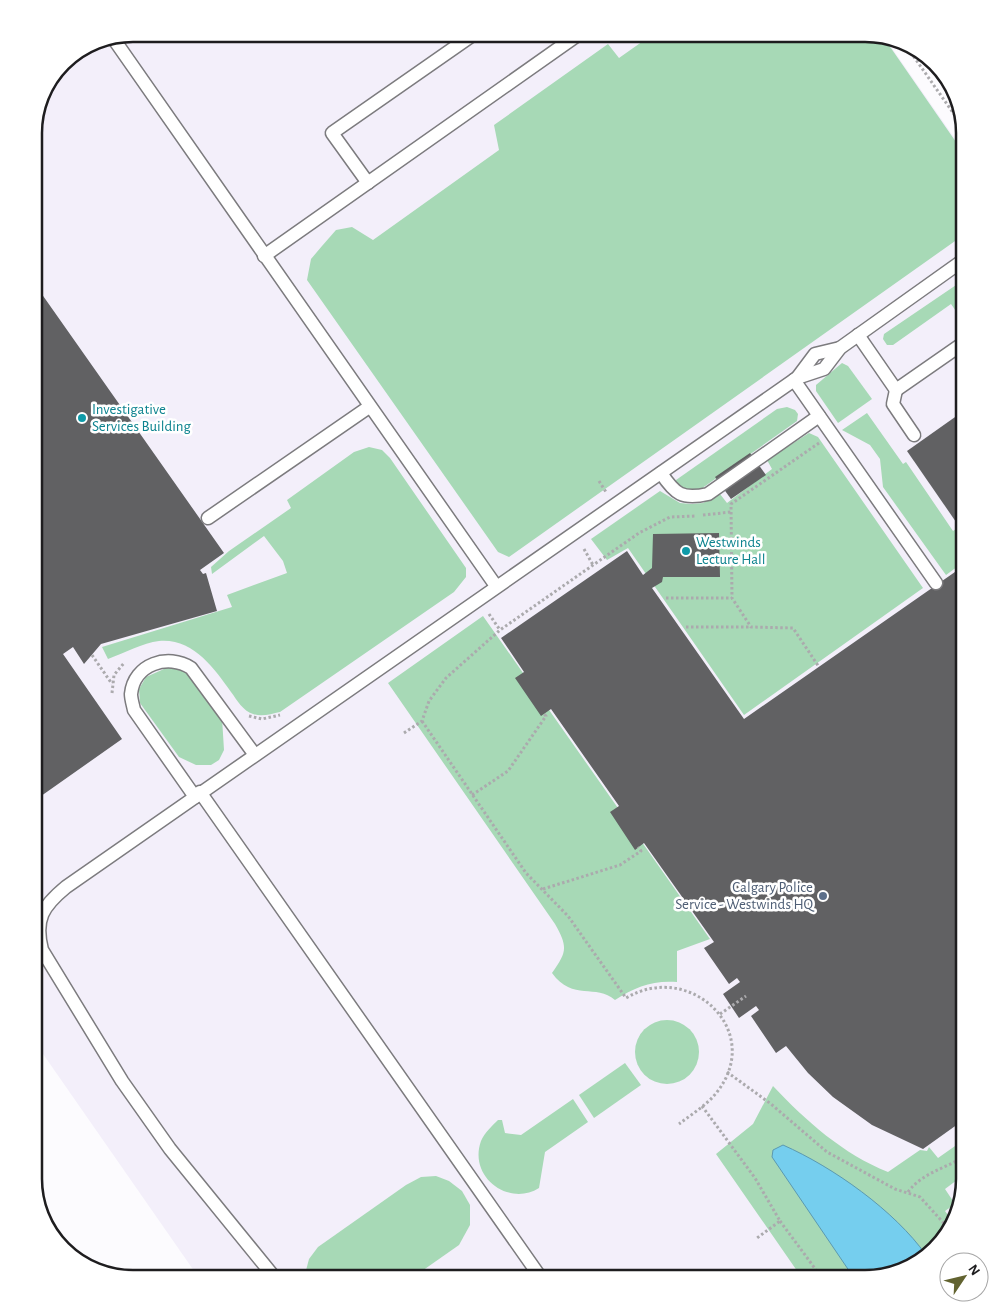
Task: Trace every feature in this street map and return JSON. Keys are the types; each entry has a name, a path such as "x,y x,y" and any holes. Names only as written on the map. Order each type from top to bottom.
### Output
{"lane":[{"path":"368,183 332,133 462,42"},
{"path":"264,256 568,43"},
{"path":"117,44 369,407 496,586"},
{"path":"42,916 54,896 197,794 796,379 824,369 840,348 956,265"},
{"path":"858,335 896,390"},
{"path":"914,434 893,404 896,390 956,348"},
{"path":"796,379 819,416 936,583"},
{"path":"208,518 369,407"},
{"path":"660,473 672,489 681,495 692,498 708,494 819,416"},
{"path":"255,755 197,674 183,662 167,660 156,663 144,670 136,680 131,694 134,710 197,794 535,1270"},
{"path":"42,950 122,1081 170,1149 268,1270"}],"path":[{"path":"914,57 955,115"},
{"path":"751,627 732,598 731,504 832,434"},
{"path":"404,733 422,721 430,701 446,678 500,630 655,524 670,517 732,512"},
{"path":"666,598 732,598"},
{"path":"475,601 489,614 500,630"},
{"path":"686,626 792,628 819,667"},
{"path":"92,655 112,684"},
{"path":"113,700 112,684 116,671 131,659"},
{"path":"242,712 255,718 271,718 287,710"},
{"path":"472,795 508,771 546,716 544,714"},
{"path":"422,721 526,873 568,916 626,998 647,989 682,989 701,997 720,1014 729,1032 731,1042 732,1059 728,1072 717,1092 679,1124"},
{"path":"542,890 620,865 640,851 638,847"},
{"path":"720,1014 746,996"},
{"path":"728,1072 771,1104 827,1152 895,1189 908,1192 928,1203 944,1223"},
{"path":"702,1106 755,1178 780,1221 816,1270"},
{"path":"908,1192 914,1184 929,1173 956,1160"},
{"path":"757,1238 780,1221"}],"shaded area":[{"path":"134,42 877,43 891,47 956,140 956,1190 950,1213 944,1224 925,1247 906,1260 883,1268 865,1270 193,1270 42,1053 43,122 52,93 61,78 78,61 105,47"}],"green space":[{"path":"641,43 877,43 890,46 956,142 956,240 509,557 498,552 307,280 311,259 336,230 352,227 373,240 499,150 494,125 608,44 619,58"},
{"path":"956,285 956,311 951,304 893,345 887,345 883,339 884,334"},
{"path":"842,363 848,366 872,399 838,423 816,391 816,385"},
{"path":"787,407 795,410 798,414 797,421 701,489 691,492 676,484 676,480 777,409"},
{"path":"867,413 903,464 906,462 953,531 956,529 956,568 946,575 883,487 880,459 870,445 842,430"},
{"path":"809,433 818,437 923,588 744,715 628,548 607,560 591,539 660,491 680,503 703,503 720,494 727,503 772,469 767,460"},
{"path":"369,447 382,450 390,458 466,568 466,577 454,592 280,712 270,714 256,715 249,713 238,702 210,665 192,649 182,644 171,641 153,642 108,659 102,647 232,607 227,595 287,573 283,561 264,536 212,574 211,567 229,551 291,508 287,500 354,452"},
{"path":"483,616 710,939 677,951 677,982 660,982 644,985 615,1000 608,995 576,990 560,982 552,973 561,960 564,944 555,924 388,683"},
{"path":"173,665 185,670 222,718 224,750 219,760 211,765 196,765 179,757 140,703 139,689 146,677"},
{"path":"667,1020 685,1026 693,1034 699,1052 693,1070 685,1078 667,1084 649,1078 641,1070 635,1052 641,1034 649,1026"},
{"path":"625,1063 641,1085 594,1118 579,1095"},
{"path":"773,1086 826,1135 871,1165 888,1172 920,1150 927,1151 929,1147 938,1158 956,1145 956,1181 945,1189 953,1201 952,1206 945,1211 948,1216 941,1229 925,1247 906,1260 894,1265 865,1270 796,1270 716,1154 753,1124"},
{"path":"573,1099 588,1122 545,1152 539,1188 527,1193 515,1194 504,1191 486,1177 480,1166 481,1141 498,1120 502,1120 505,1133 521,1135"},
{"path":"436,1176 449,1181 462,1191 470,1205 470,1225 459,1245 423,1270 306,1270 309,1259 318,1247 406,1185 421,1177"}],"water":[{"path":"783,1145 822,1165 842,1178 898,1222 922,1250 894,1265 877,1269 849,1270 772,1157 773,1150"}],"building":[{"name":"Investigative Services Building","path":"43,296 224,553 200,570 203,574 206,573 217,611 101,644 84,664 73,647 63,654 122,739 42,795"},
{"path":"956,416 956,522 907,451"},
{"path":"750,453 766,475 731,499 715,477"},
{"name":"Calgary Police Service - Westwinds HQ","path":"719,533 720,577 663,577 662,582 652,588 744,719 956,571 956,1125 923,1149 872,1125 833,1097 808,1073 786,1046 776,1053 751,1016 759,1010 756,1006 739,1018 723,994 740,982 737,978 729,984 704,948 714,942 644,843 635,850 610,812 619,806 551,709 541,716 515,678 524,672 501,638 627,551 643,575 652,568 653,534"}],"place":[{"name":"Investigative Services Building","path":"82,418"},
{"name":"Westwinds Lecture Hall","path":"686,551"},
{"name":"Calgary Police Service - Westwinds HQ","path":"823,896"}]}
